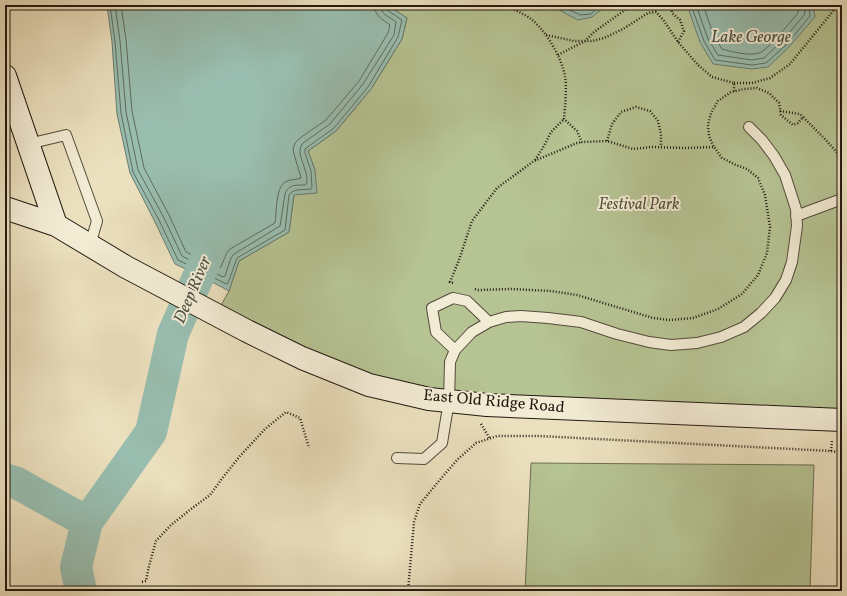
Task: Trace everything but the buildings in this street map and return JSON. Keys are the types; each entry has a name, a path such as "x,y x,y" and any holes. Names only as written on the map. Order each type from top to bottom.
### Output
{"street":[{"path":"5,76 56,225"},
{"name":"East Old Ridge Road","path":"5,208 56,225 126,267 247,331 302,358 369,385 429,399 487,405 842,420"}],"lane":[{"path":"397,458 424,459 442,443 449,401 450,362 455,350 472,332 489,322 506,317 521,316 581,322 617,334 649,342 671,345 697,343 720,337 744,327 761,313 775,298 786,280 792,262 797,226 796,209 785,174 762,140 748,126"},
{"path":"28,144 66,135 97,221 90,245"},
{"path":"796,216 842,199"},
{"path":"455,350 436,332 432,308 453,298 467,301 489,322"}],"path":[{"path":"503,5 530,18 542,30 558,55 565,77 564,119 551,132 534,161"},
{"path":"558,55 585,41 594,32 632,5"},
{"path":"671,5 672,13 680,20 684,31 678,42"},
{"path":"546,35 574,41 592,41 604,38 623,29 648,13 656,12 678,42 698,65 712,77 734,83 752,83 770,78 790,64 838,5"},
{"path":"756,82 757,88"},
{"path":"734,83 734,92"},
{"path":"473,289 512,289 577,295 653,318 670,320 693,318 718,309 742,294 758,275 767,253 770,227 765,195 758,178 748,169 722,158 714,147 709,136 708,125 711,113 718,101 731,92 757,88 769,93 779,103 781,115 793,125 798,123 803,117"},
{"path":"607,140 612,124 621,112 636,107 650,111 658,121 661,134 661,147"},
{"path":"780,111 800,114 842,158"},
{"path":"564,119 577,131 582,142"},
{"path":"456,284 450,282 472,221 497,188 534,161 578,143 607,140 633,149 661,147 714,147"},
{"path":"142,582 146,580 156,541 171,525 210,496 240,456 265,430 286,412 300,418 309,448"},
{"path":"479,422 490,439"},
{"path":"408,591 414,522 420,504 457,460 476,444 497,436 539,436 831,450 842,452"},
{"path":"831,450 832,439"}],"green space":[{"name":"Festival Park","path":"386,5 842,5 842,416 471,398 365,377 219,309 229,291 239,261 289,232 294,195 315,170 308,151 336,131 371,89 402,39 407,18"},
{"path":"531,463 814,465 810,591 525,591"}],"water":[{"path":"107,5 387,5 407,18 402,39 371,89 336,131 308,151 315,170 317,193 294,195 289,232 239,261 229,291 175,264 130,173 117,114 112,42"},
{"path":"550,5 607,5 592,17 578,20"},
{"name":"Lake George","path":"687,5 813,5 815,17 788,48 768,67 752,69 713,64 700,42"}],"waterway":[{"name":"Deep River","path":"81,591 76,567 87,522 151,432 173,334 217,234"},
{"path":"5,479 15,482 87,522"}]}
